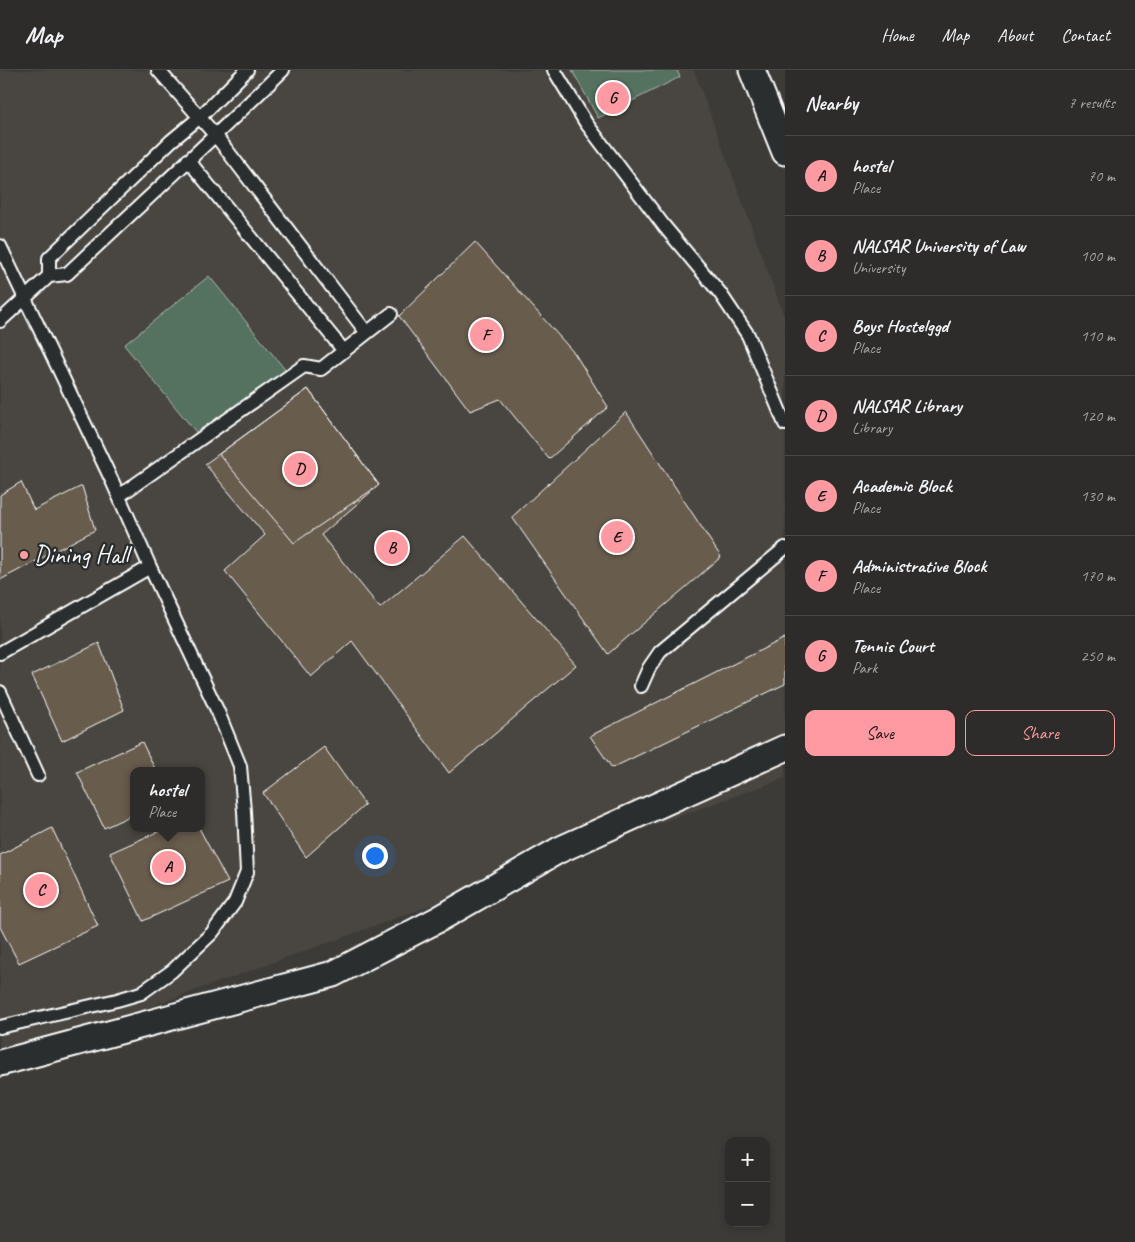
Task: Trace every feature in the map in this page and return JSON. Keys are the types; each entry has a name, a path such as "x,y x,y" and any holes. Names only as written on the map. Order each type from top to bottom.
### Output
{"street":[{"path":"752,70 785,152"},
{"path":"0,1063 333,974 439,919 559,850 785,748"}],"lane":[{"path":"158,70 216,136 367,333"},
{"path":"49,276 49,258 171,142 200,117 247,70"},
{"path":"0,321 49,276 67,274 216,136 283,70"},
{"path":"554,70 586,123 664,226 720,293 748,335 785,424"},
{"path":"188,160 344,351"},
{"path":"0,246 119,496 218,712 240,766 247,872 235,902 212,933 172,971 141,993 0,1027"},
{"path":"119,496 304,366 321,369 391,314"},
{"path":"642,686 649,668 660,652 785,548"},
{"path":"0,653 150,566"},
{"path":"0,692 38,775"}],"shaded area":[{"path":"0,70 694,70 785,318 785,778 0,1061"}],"green space":[{"path":"572,70 677,70 680,77 598,118"},
{"path":"209,276 287,372 200,437 124,345"}],"building":[{"path":"475,242 575,354 608,407 549,459 500,399 470,411 399,316"},
{"path":"308,389 379,485 321,535 380,608 465,536 576,665 449,773 352,641 311,677 225,571 265,535 205,464"},
{"path":"308,389 379,485 294,543 219,454"},
{"path":"626,412 721,557 608,654 512,517"},
{"name":"Dining Hall","path":"21,482 34,510 82,486 95,530 0,580 0,495"},
{"path":"785,638 785,684 612,768 590,736"},
{"path":"99,643 124,710 62,741 32,675"},
{"path":"142,742 154,767 130,767 130,816 104,828 77,772"},
{"path":"324,747 365,805 306,857 263,793"},
{"path":"52,828 98,926 19,963 0,927 0,855"},
{"path":"157,832 201,832 228,882 143,921 110,853"}],"place":[{"name":"Tennis Court","path":"613,98"},
{"name":"Administrative Block","path":"486,335"},
{"name":"NALSAR Library","path":"300,469"},
{"name":"Academic Block","path":"617,537"},
{"name":"NALSAR University of Law","path":"392,548"},
{"name":"Dining Hall","path":"24,555"},
{"name":"hostel","path":"168,867"},
{"name":"Boys Hostelggd","path":"41,890"}]}
